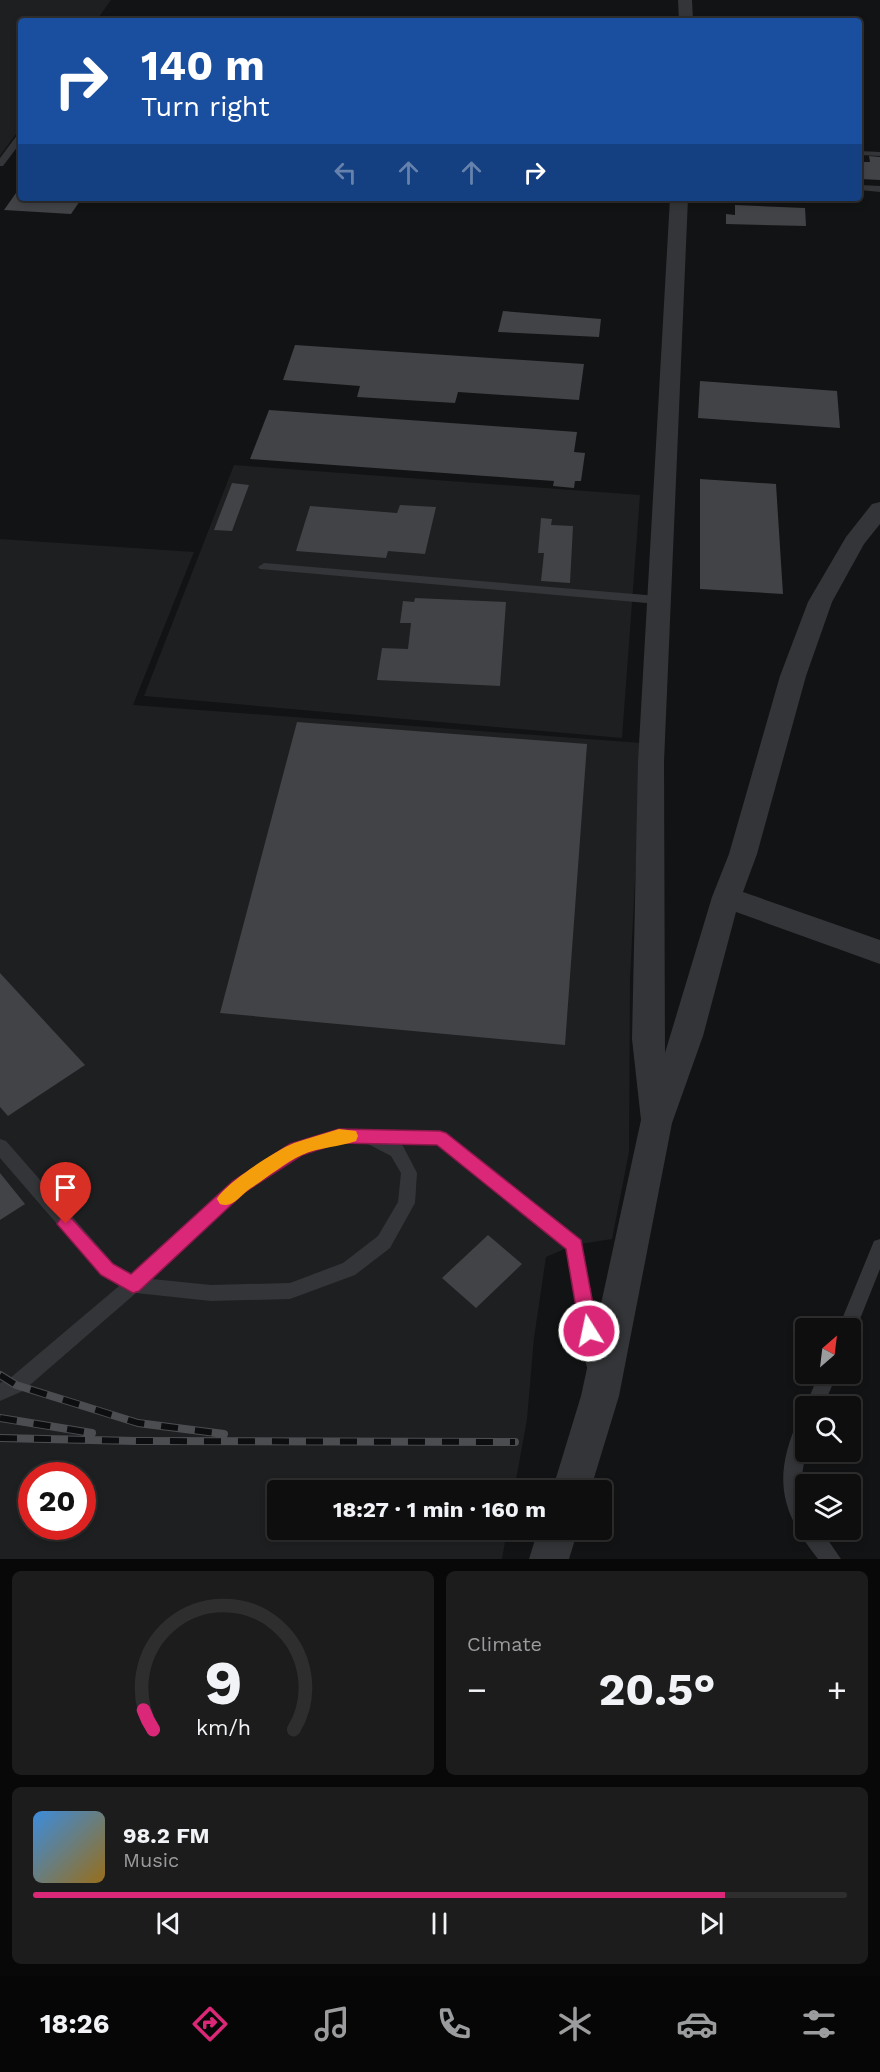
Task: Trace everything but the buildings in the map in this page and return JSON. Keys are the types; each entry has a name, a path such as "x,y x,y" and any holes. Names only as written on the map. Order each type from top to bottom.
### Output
{"street":[{"path":"685,0 686,18"},
{"path":"656,1123 648,1039 647,961 658,600 679,201"},
{"path":"574,1480 600,1396 656,1123 687,1036 726,897 743,854 793,676 820,602 854,542 880,509"},
{"path":"726,897 880,952"},
{"path":"549,1559 555,1540"}],"lane":[{"path":"0,164 18,140"},
{"path":"862,153 880,154"},
{"path":"862,188 880,189"},
{"path":"264,567 658,600"},
{"path":"0,1392 16,1385 133,1285 239,1187 296,1149 339,1136 440,1138 574,1245 600,1396"},
{"path":"0,1146 39,1194 107,1269 133,1285 211,1293 290,1291 349,1269 384,1242 406,1203 409,1173 397,1151 370,1137"},
{"path":"851,1318 880,1247"},
{"path":"795,1447 791,1477 795,1500"},
{"path":"816,1540 831,1559"}],"shaded area":[{"path":"0,0 111,0 98,18 18,18 18,131 0,156"},
{"path":"234,465 640,495 622,738 144,696"},
{"path":"0,539 194,552 133,705 642,743 630,979 629,1152 612,1239 574,1245 546,1257 534,1338 527,1419 516,1480 267,1480 267,1540 505,1540 502,1559 0,1559"}],"railway":[{"path":"0,1375 16,1385 138,1423 224,1434"},
{"path":"0,1418 92,1433"},
{"path":"0,1438 136,1441 515,1442"}],"slow traffic":[{"path":"226,1199 239,1187 296,1149 339,1136 350,1136"}],"route":[{"path":"66,1224 107,1269 133,1285 239,1187 296,1149 339,1136 440,1138 574,1245 589,1331"}]}
